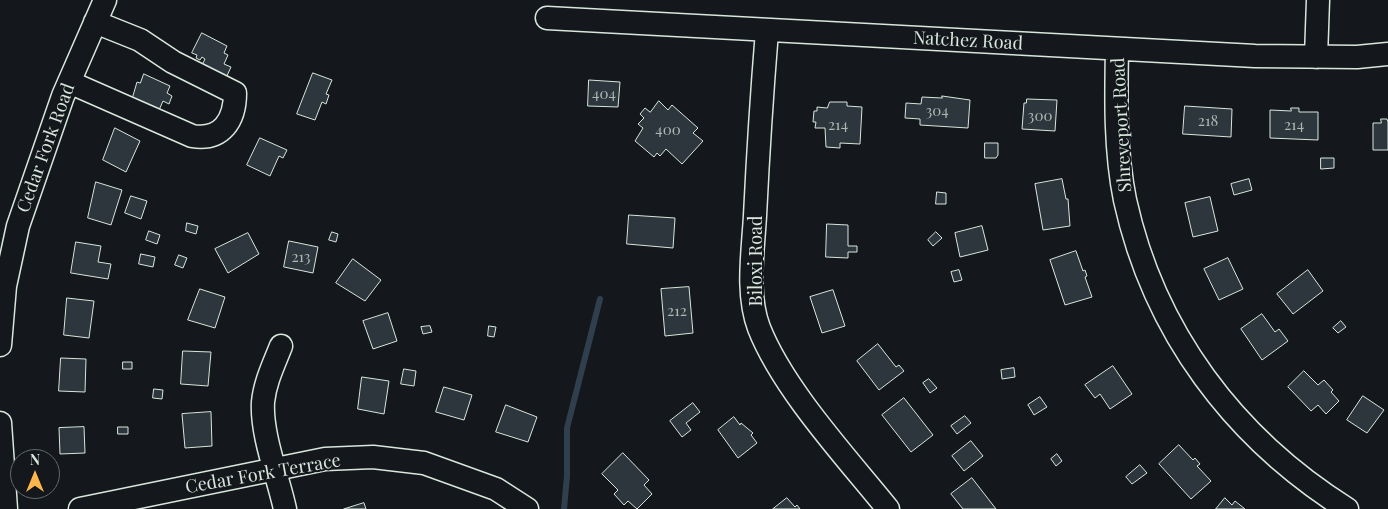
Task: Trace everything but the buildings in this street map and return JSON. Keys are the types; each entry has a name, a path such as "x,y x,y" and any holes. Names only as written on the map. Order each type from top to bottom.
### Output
{"street":[{"name":"Cedar Fork Road","path":"0,345 4,302 18,226 69,82 105,0"},
{"path":"1316,57 1318,0"},
{"name":"Natchez Road","path":"547,18 1255,56 1316,57 1388,54"},
{"path":"69,82 192,136 205,138 217,133 230,122 235,107 235,93 173,62 140,40 95,22"},
{"name":"Biloxi Road","path":"766,31 752,297 758,326 771,354 803,402 888,509"},
{"name":"Shreveport Road","path":"1117,49 1118,133 1125,198 1137,246 1165,314 1192,361 1237,419 1277,459 1322,493 1347,509"},
{"path":"281,346 268,378 263,402 268,441 285,509"},
{"path":"0,423 6,509"},
{"name":"Cedar Fork Terrace","path":"80,509 325,459 363,457 424,463 496,489 528,509"}],"waterway":[{"path":"564,509 567,476 567,428 600,299"}]}
